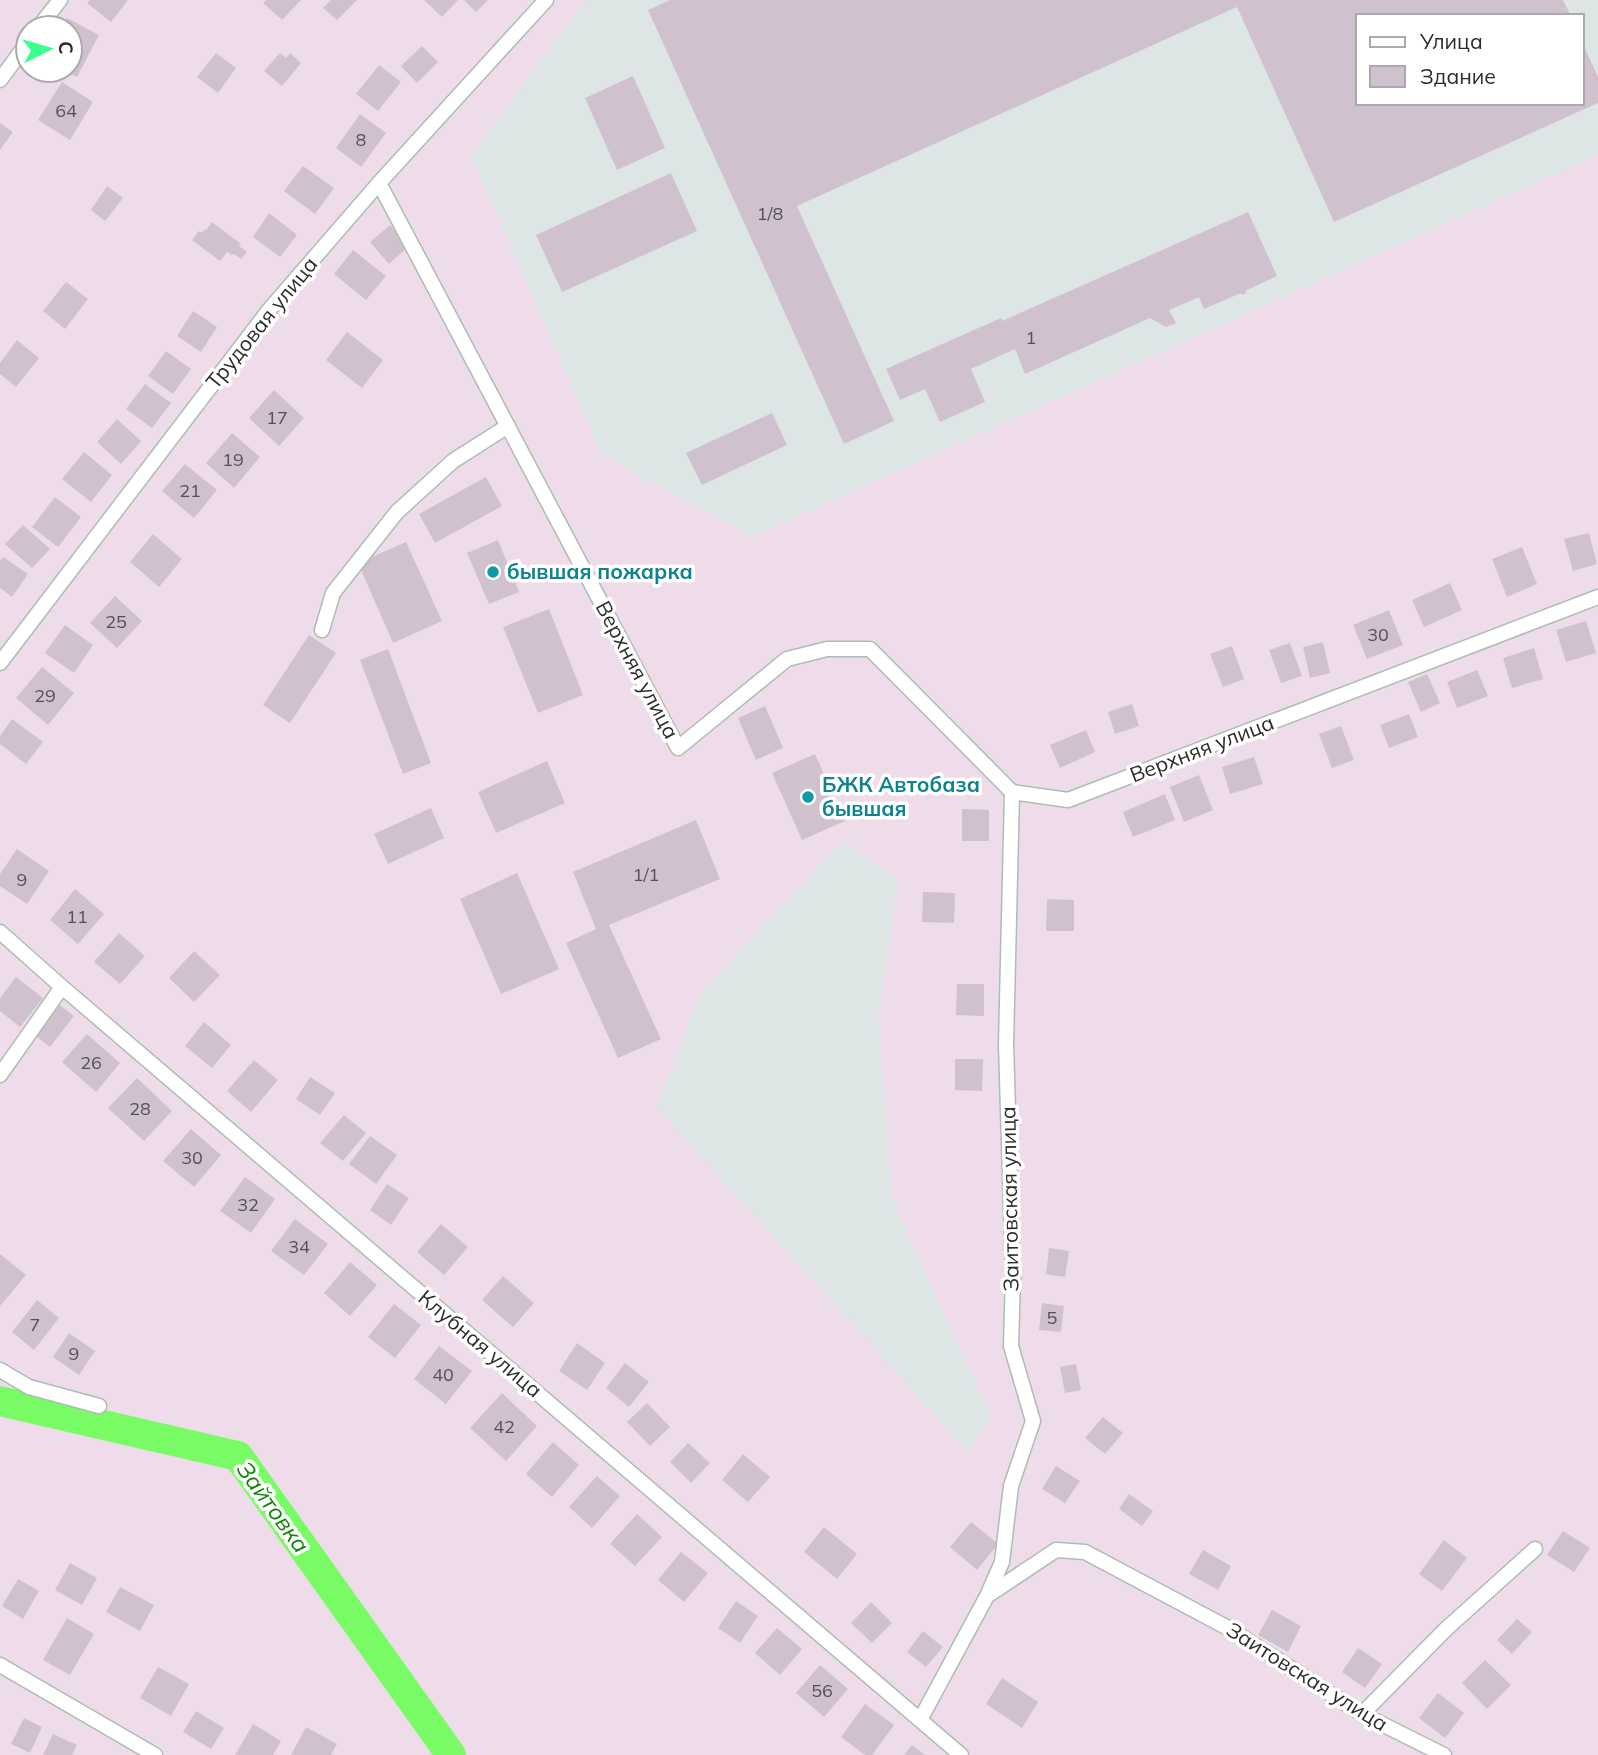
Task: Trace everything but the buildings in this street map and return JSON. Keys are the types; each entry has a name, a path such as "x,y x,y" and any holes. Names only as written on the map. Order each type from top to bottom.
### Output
{"street":[{"path":"49,14 60,0"},
{"name":"Трудовая улица","path":"0,663 269,310 379,183 546,0"},
{"path":"0,80 14,61"},
{"name":"Верхняя улица","path":"379,183 678,748 787,659 827,649 870,649 1012,792 1068,800 1598,597"},
{"path":"322,630 333,593 397,512 453,461 508,426"},
{"name":"Заитовская улица","path":"920,1720 1002,1562 1011,1486 1033,1421 1012,1346 1013,1276 1006,1044 1012,792"},
{"name":"Клубная улица","path":"0,932 62,988 961,1755"},
{"path":"0,1075 62,988"},
{"path":"0,1370 29,1387 99,1406"},
{"path":"1362,1714 1446,1629 1535,1549"},
{"name":"Заитовская улица","path":"986,1596 1056,1550 1085,1552 1228,1628 1362,1714 1438,1754"},
{"path":"0,1665 155,1755"}],"shaded area":[{"path":"587,0 1598,0 1598,155 752,537 602,455 471,156"},
{"path":"844,840 898,880 878,1019 892,1199 991,1418 968,1452 656,1107 701,992"}],"waterway":[{"name":"Зайтовка","path":"0,1401 238,1456 451,1755"}],"place":[{"name":"бывшая пожарка","path":"493,572"},
{"name":"БЖК Автобаза бывшая","path":"808,797"}]}
